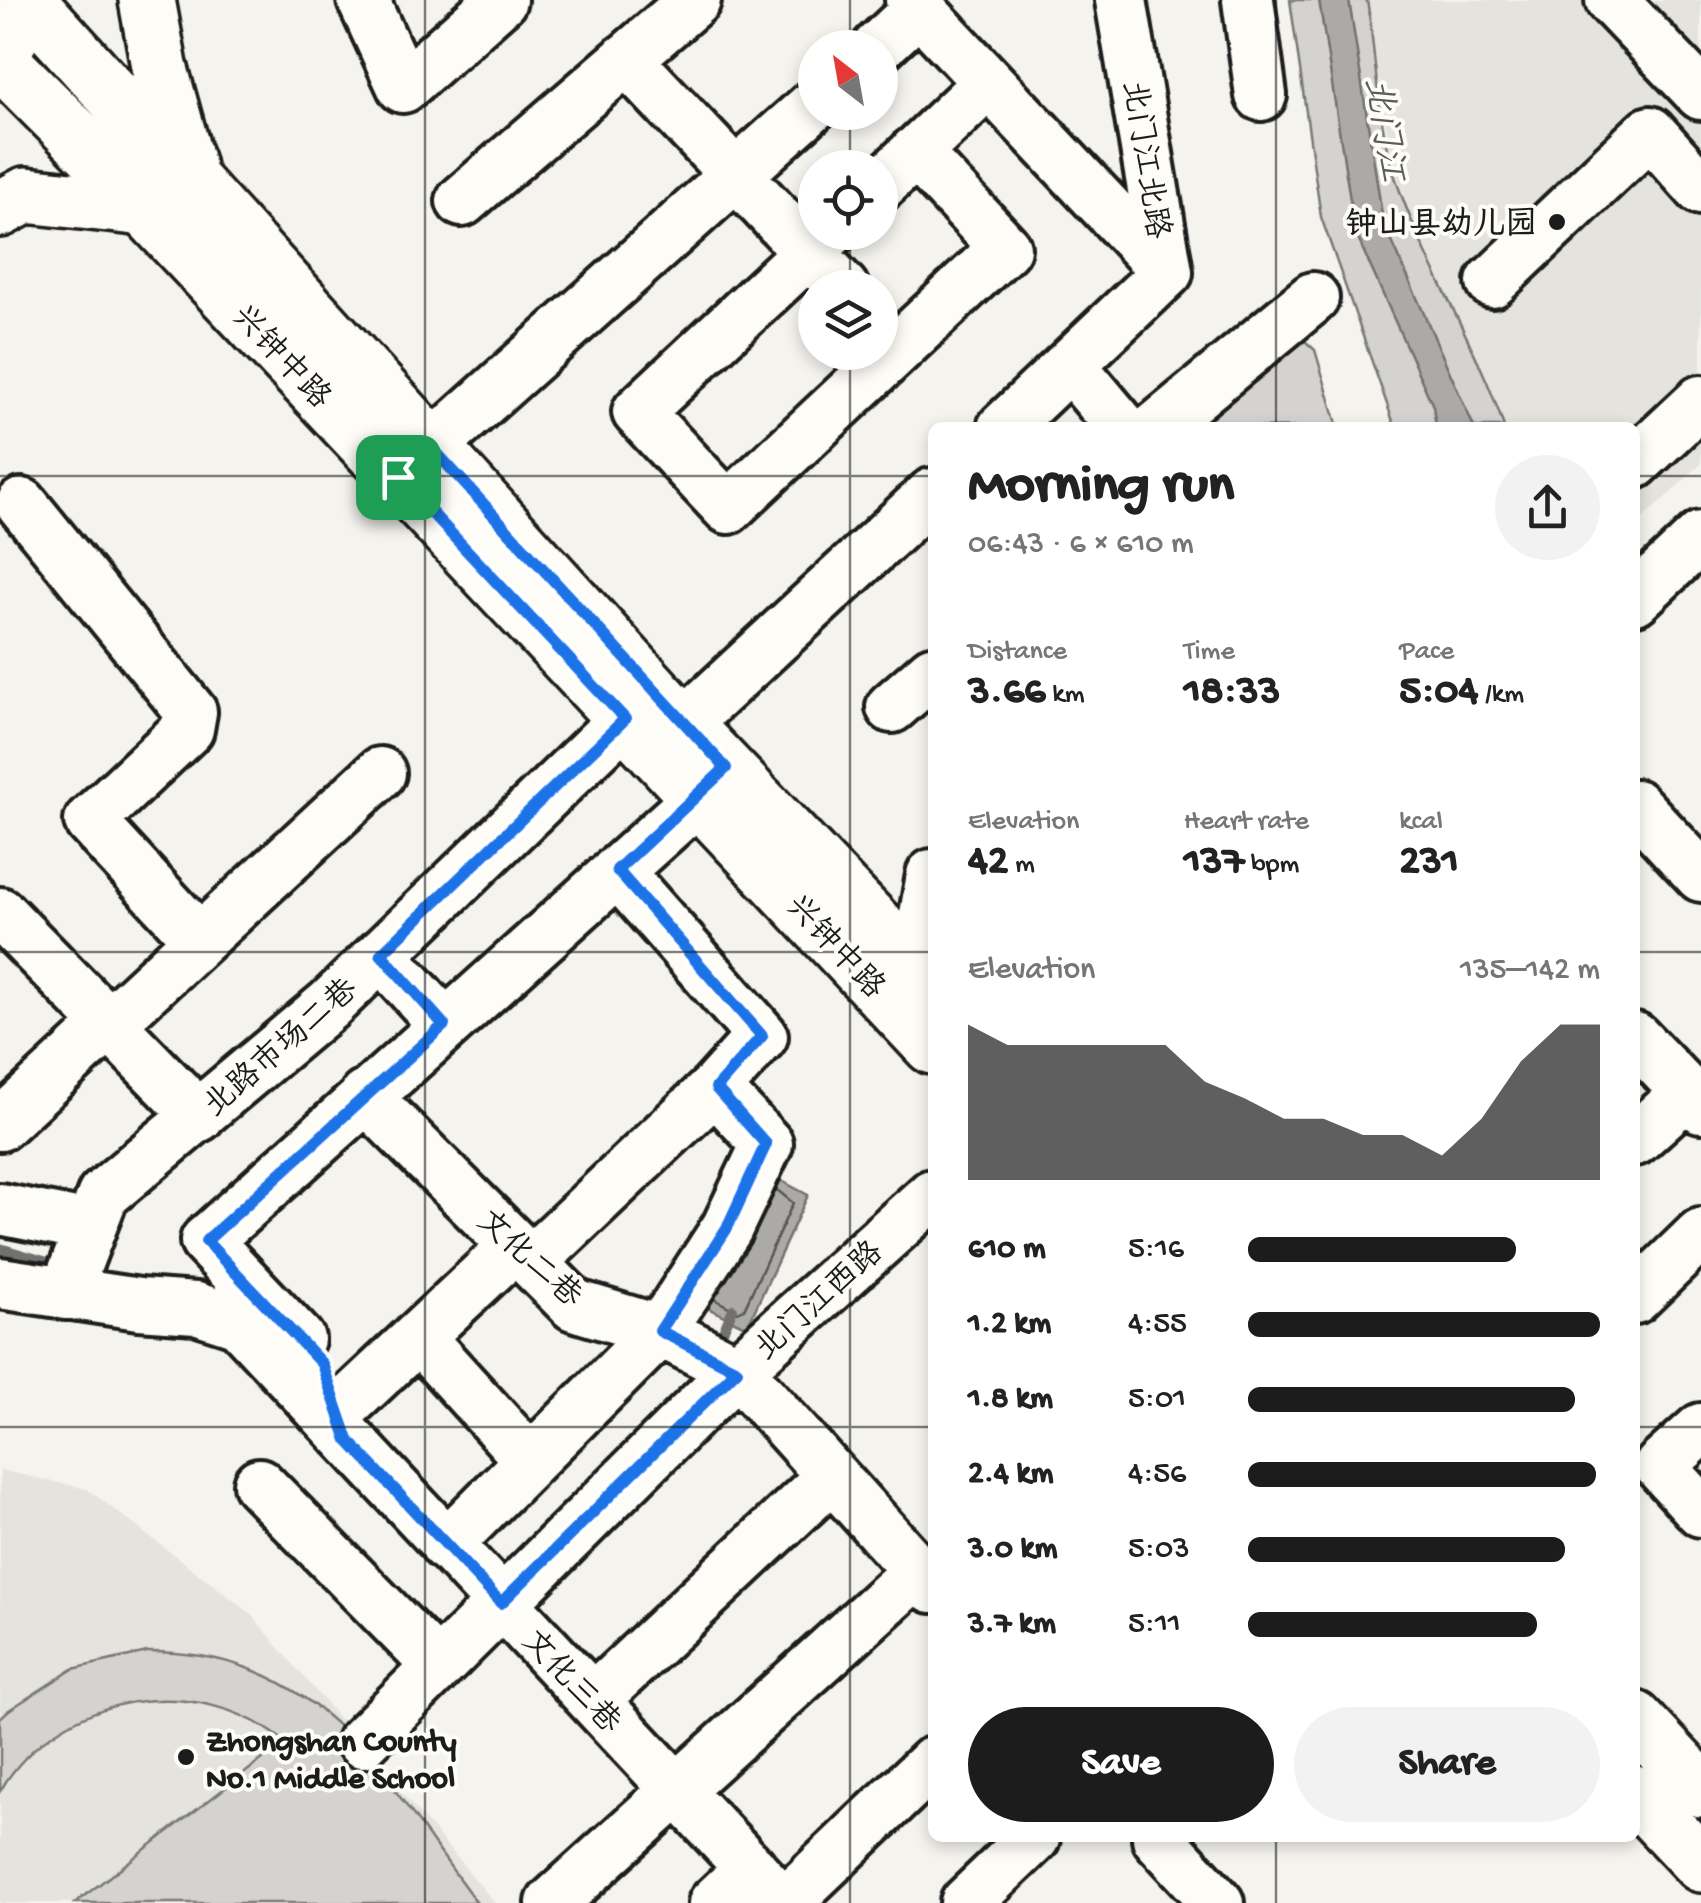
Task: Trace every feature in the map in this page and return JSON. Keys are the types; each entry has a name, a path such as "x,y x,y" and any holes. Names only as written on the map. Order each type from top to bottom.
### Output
{"main road":[{"path":"0,210 26,195 170,198 177,140 147,0"},
{"path":"0,58 29,1"},
{"name":"兴钟中路","path":"29,1 170,198 712,782 928,1041"},
{"name":"兴钟中路","path":"0,58 170,198"},
{"name":"兴钟中路","path":"712,782 924,975"},
{"path":"1640,1724 1701,1789"},
{"path":"1640,1799 1701,1864"}],"street":[{"path":"363,0 403,87 501,0"},
{"path":"462,201 694,0"},
{"name":"北门江北路","path":"1009,422 1167,272 1121,0"},
{"path":"1248,0 1261,95"},
{"path":"1492,282 1698,91 1611,0"},
{"path":"893,30 915,5 1167,272"},
{"path":"626,60 736,176 827,257"},
{"path":"898,329 1005,248 898,169 987,84"},
{"path":"415,462 798,119"},
{"path":"1650,132 1701,189"},
{"path":"798,281 638,412 728,508 857,370"},
{"path":"1163,422 1314,298"},
{"path":"1070,364 1118,422"},
{"path":"1640,458 1701,401"},
{"path":"655,721 928,497"},
{"path":"22,504 191,712 188,729 90,821 199,939"},
{"path":"1640,594 1701,537"},
{"path":"892,706 928,675"},
{"name":"北路市场二巷","path":"65,1294 103,1195 655,721"},
{"path":"0,1125 380,772"},
{"path":"617,870 762,1036 716,1088 420,1339 343,1426 322,1364 206,1241 712,782"},
{"path":"1640,810 1701,876"},
{"path":"924,975 928,925"},
{"path":"8,938 108,1023 199,1116"},
{"path":"381,954 444,1025"},
{"path":"1640,1043 1694,1100 1640,1137"},
{"path":"446,1545 660,1331 727,1228 766,1144 716,1088"},
{"name":"文化二巷","path":"365,1096 574,1305 660,1331 737,1370 925,1580"},
{"name":"北门江西路","path":"362,1742 737,1370 928,1199"},
{"path":"0,1210 90,1227"},
{"path":"1640,1293 1701,1234"},
{"name":"文化三巷","path":"0,1284 196,1308 238,1322 343,1426 446,1545 773,1891"},
{"path":"420,1339 529,1459"},
{"path":"1701,1428 1648,1478 1701,1510"},
{"path":"593,1700 832,1476"},
{"path":"260,1484 438,1666"},
{"path":"552,1903 676,1788 925,1580"},
{"path":"714,1903 773,1891 928,1766"},
{"path":"966,1903 1030,1842"},
{"path":"1161,1842 1204,1898"}],"shaded area":[{"path":"1290,0 1367,0 1380,110 1394,174 1419,239 1502,422 1393,422 1321,217"},
{"name":"钟山县幼儿园","path":"1367,0 1701,0 1701,464 1640,521 1640,422 1502,422 1494,395 1432,274 1393,171"},
{"path":"1293,330 1315,350 1337,422 1185,422"},
{"name":"Zhongshan County No.1 Middle School","path":"0,1470 87,1489 249,1612 495,1903 0,1903"},
{"path":"147,1652 208,1657 260,1673 305,1698 343,1730 378,1768 477,1903 75,1903 285,1742 250,1720 212,1706 172,1700 132,1702 93,1713 57,1731 26,1757 0,1791 0,1718 73,1669"}],"water":[{"path":"1319,0 1349,0 1383,221 1472,422 1435,422 1433,406 1355,232"},
{"path":"765,1172 808,1195 747,1327 697,1303"}],"waterway":[{"name":"北门江","path":"0,1248 61,1266"},
{"name":"北门江","path":"723,1331 733,1309"}],"place":[{"name":"钟山县幼儿园","path":"1557,222"},
{"name":"Zhongshan County No.1 Middle School","path":"186,1757"}],"route":[{"path":"432,448 726,768 699,798 617,870 762,1036 716,1088 766,1144 727,1228 660,1331 737,1370 501,1603 348,1440 322,1364 206,1241 444,1025 381,954 625,719 398,477 432,448"}]}
